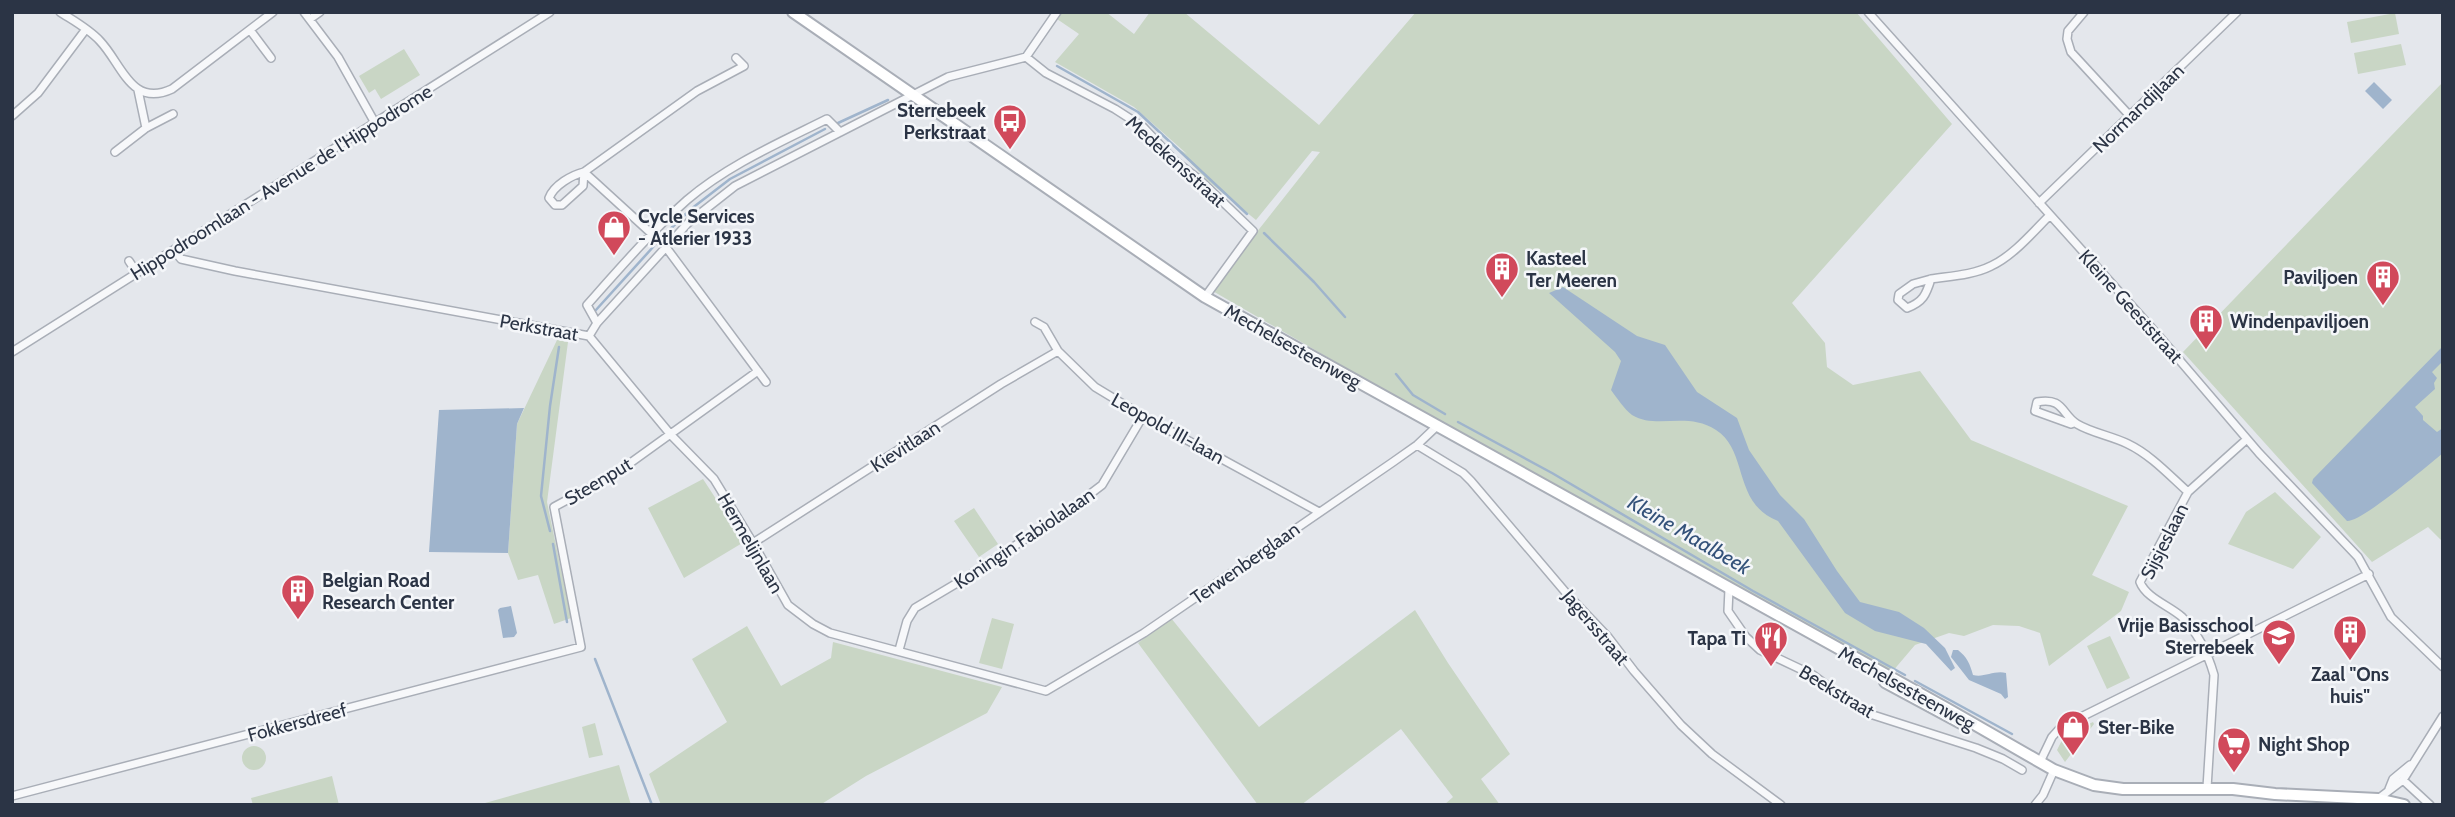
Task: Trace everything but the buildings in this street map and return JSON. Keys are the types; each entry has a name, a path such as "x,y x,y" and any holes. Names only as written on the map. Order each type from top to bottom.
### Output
{"main road":[{"name":"Mechelsesteenweg","path":"793,12 1205,297 1818,639 1870,674 1948,718 1995,737 2054,770 2087,783 2113,788 2207,789 2404,805"},
{"path":"2329,797 2344,805"}],"street":[{"path":"60,12 101,41 129,83 138,90 153,94 172,89 273,12"},
{"path":"304,12 338,57 375,123"},
{"path":"310,19 320,12"},
{"name":"Hippodroomlaan - Avenue de l'Hippodrome","path":"12,352 551,12"},
{"path":"1026,57 1057,12"},
{"name":"Kleine Geeststraat","path":"1868,12 2158,335 2247,439 2358,558 2369,574 2384,608 2443,667"},
{"path":"2084,12 2068,31 2068,46 2130,116"},
{"name":"Normandijlaan","path":"2039,203 2238,12"},
{"path":"12,116 38,93 86,29"},
{"path":"250,30 271,58"},
{"name":"Perkstraat","path":"174,250 181,259 234,271 589,336 597,323 665,246 697,215 736,186 953,76 1026,57"},
{"name":"Medekensstraat","path":"1026,57 1037,67 1143,127 1174,160 1201,181 1253,231 1205,297"},
{"path":"584,172 583,186 562,205 555,205 549,198 551,191 575,174 584,172 696,90 744,66 736,58"},
{"path":"138,90 146,128"},
{"path":"115,152 146,128 173,114"},
{"path":"597,323 587,305 652,233 689,198 768,148 827,119 840,132"},
{"path":"584,172 665,246 766,382"},
{"path":"1931,279 1924,299 1917,304 1907,308 1898,300 1899,294 1913,284 1931,279 1961,275 1991,266 2005,257 2050,215"},
{"path":"129,261 137,273"},
{"name":"Leopold III-laan","path":"1035,322 1044,327 1058,351 1095,387 1319,512"},
{"name":"Hermelijnlaan","path":"589,336 671,435 714,480 754,543 788,605 830,633 1046,691"},
{"name":"Kievitlaan","path":"754,543 1001,384 1058,351"},
{"name":"Steenput","path":"581,647 554,507 615,474 758,371"},
{"path":"2074,423 2067,412 2052,401 2037,401 2034,406 2035,411 2041,415 2074,423 2129,444 2188,492"},
{"name":"Koningin Fabiolalaan","path":"899,650 907,621 915,608 979,570 1077,505 1102,485 1143,416"},
{"name":"Terwenberglaan","path":"1046,691 1144,633 1417,445 1437,426"},
{"name":"Sijsjeslaan","path":"2207,654 2183,618 2144,591 2141,578 2188,492 2247,439"},
{"name":"Jagersstraat","path":"1417,445 1463,473 1471,481 1681,725 1712,754 1781,805"},
{"path":"2040,762 2052,737 2061,727 2369,574"},
{"name":"Beekstraat","path":"1729,589 1728,611 1746,637 1760,650 1813,675 1873,715 1983,751 2022,770"},
{"name":"Fokkersdreef","path":"12,796 581,647"},
{"path":"2207,654 2214,675 2207,789"},
{"path":"2374,802 2403,780 2443,716"},
{"path":"2389,789 2393,779 2413,763"},
{"path":"2035,805 2043,795 2054,770"},
{"path":"2403,780 2430,805"}],"green space":[{"path":"1062,12 1106,12 1134,34 1150,12 1184,12 1319,125 1416,12 1856,12 1952,124 1792,303 1825,343 1827,367 1853,385 1920,371 1971,440 2128,506 2092,575 2129,592 2121,611 2049,666 2040,633 2019,626 1993,625 1964,636 1949,633 1915,645 1892,672 1535,477 1211,290 1320,152 1312,151 1256,220 1208,181 1174,146 1187,154 1134,107 1055,62 1079,34 1057,19"},
{"path":"2395,13 2399,34 2351,43 2347,22"},
{"path":"2401,44 2406,65 2358,74 2354,53"},
{"path":"404,49 420,75 381,99 375,89 369,93 359,76"},
{"path":"2443,82 2443,542 2428,527 2372,562 2183,352"},
{"path":"557,340 568,342 547,502 571,618 554,624 538,575 518,580 508,553 517,424"},
{"path":"703,479 744,542 684,578 648,508"},
{"path":"2275,492 2321,537 2293,569 2228,544 2246,512"},
{"path":"974,508 998,544 979,557 954,521"},
{"path":"1415,610 1510,754 1481,779 1500,805 1444,805 1453,797 1401,729 1301,805 1258,805 1138,643 1171,618 1259,727"},
{"path":"992,618 1014,624 1002,669 979,663"},
{"path":"747,626 781,686 831,658 833,642 1002,687 987,713 866,776 820,805 661,805 649,774 727,722 692,659"},
{"path":"2110,636 2130,678 2107,689 2087,646"},
{"path":"2093,722 2065,762 2057,750 2064,736"},
{"path":"595,723 603,755 589,758 582,727"},
{"path":"249,746 259,746 266,753 266,763 259,770 249,770 242,763 242,753"},
{"path":"619,765 631,805 478,805"},
{"path":"332,776 339,805 253,805 251,798"}],"water":[{"path":"2374,82 2392,100 2383,109 2365,91"},
{"path":"1563,287 1637,336 1665,345 1697,392 1737,418 1749,450 1780,495 1804,519 1860,602 1899,612 1924,628 1945,648 1955,668 1951,671 1926,644 1875,631 1845,613 1778,521 1763,513 1754,502 1733,451 1726,439 1716,430 1694,422 1651,421 1629,413 1611,390 1621,361 1615,352 1549,293"},
{"path":"2443,346 2443,361 2432,372 2437,378 2435,389 2415,407 2423,420 2437,432 2443,428 2443,453 2366,513 2347,521 2312,483 2313,479"},
{"path":"524,408 517,424 508,553 429,552 439,410"},
{"path":"511,606 517,633 514,637 503,638 498,610"},
{"path":"1953,650 1964,655 1973,675 2006,673 2008,697 2005,699 2001,694 1969,680 1951,657"}],"waterway":[{"path":"1057,66 1138,112 1247,214"},
{"path":"838,123 888,100"},
{"path":"662,237 691,209 730,179 825,129"},
{"path":"1264,233 1345,317"},
{"path":"595,311 654,246"},
{"path":"550,531 541,496 559,347"},
{"name":"Kleine Maalbeek","path":"1396,374 1413,395 1445,414"},
{"name":"Kleine Maalbeek","path":"1458,422 1905,675"},
{"path":"553,544 567,622"},
{"path":"595,659 652,805"},
{"name":"Kleine Maalbeek","path":"1915,681 2012,734"}],"place":[{"name":"Sterrebeek Perkstraat","path":"1010,151"},
{"name":"Cycle Services - Atlerier 1933","path":"614,257"},
{"name":"Kasteel Ter Meeren","path":"1502,299"},
{"name":"Paviljoen","path":"2383,307"},
{"name":"Windenpaviljoen","path":"2206,351"},
{"name":"Belgian Road Research Center","path":"298,621"},
{"name":"Zaal \"Ons huis\"","path":"2350,662"},
{"name":"Vrije Basisschool Sterrebeek","path":"2279,666"},
{"name":"Tapa Ti","path":"1771,668"},
{"name":"Ster-Bike","path":"2073,757"},
{"name":"Night Shop","path":"2234,774"}]}
